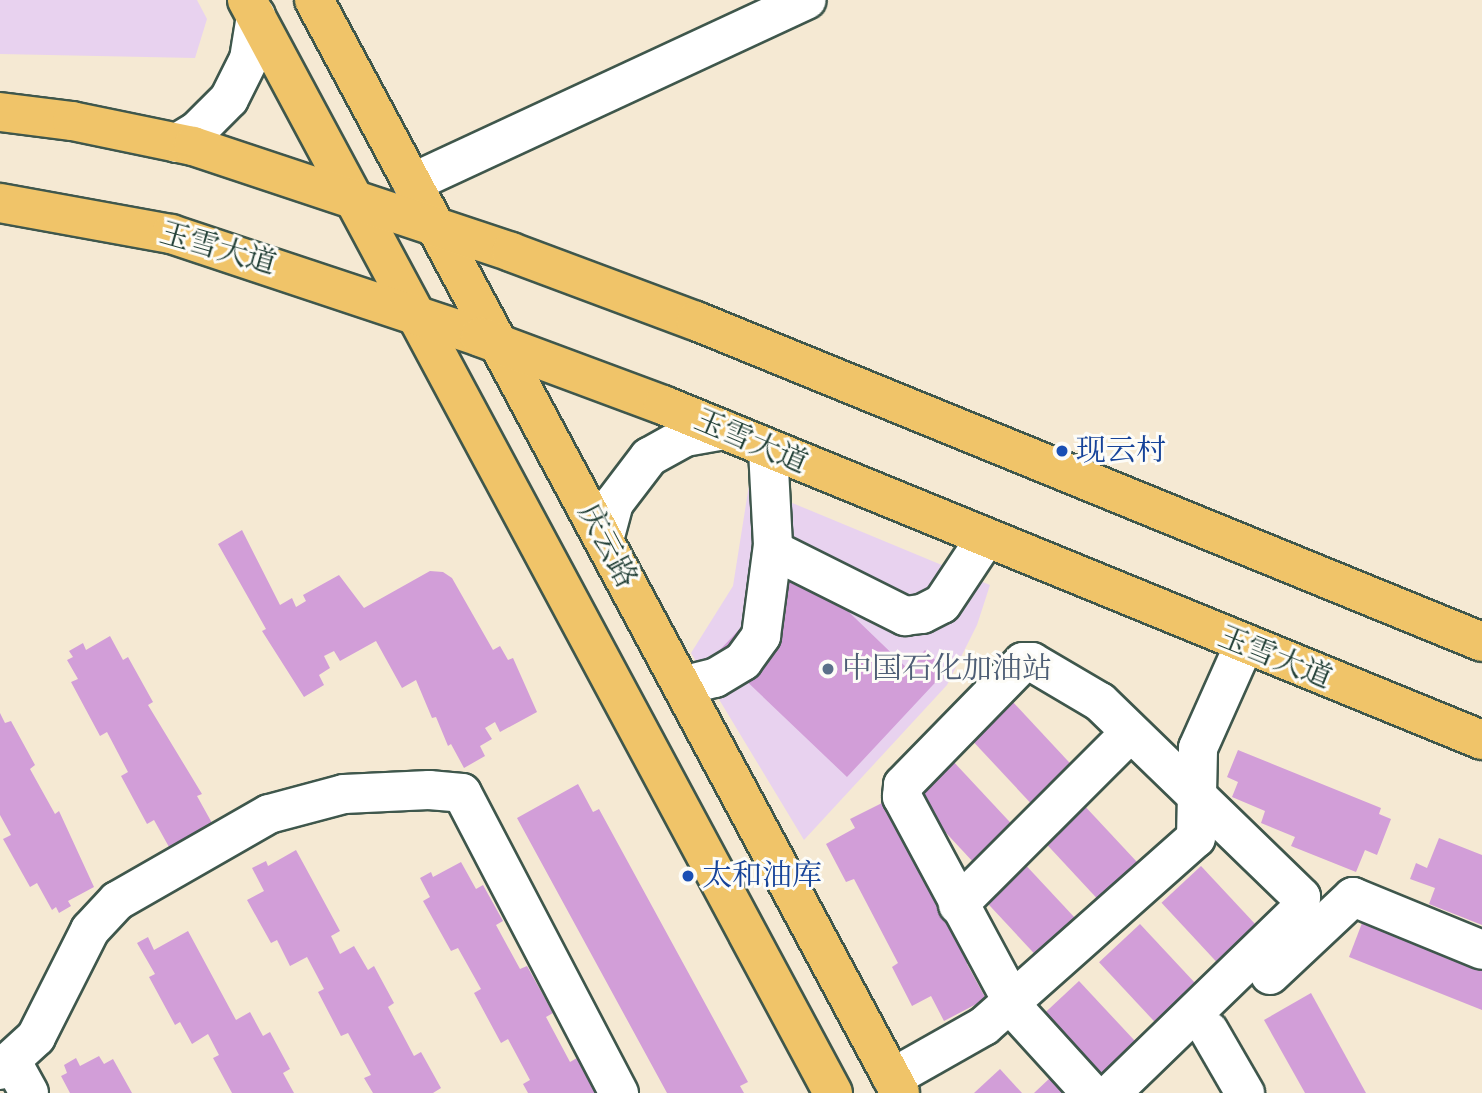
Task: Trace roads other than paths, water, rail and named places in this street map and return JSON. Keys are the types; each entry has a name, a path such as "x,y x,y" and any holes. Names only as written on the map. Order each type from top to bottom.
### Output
{"main road":[{"name":"庆云路","path":"314,0 896,1086"},
{"name":"庆云路","path":"252,8 833,1093"},
{"path":"0,112 177,142 354,197 695,320 1482,642"},
{"name":"玉雪大道","path":"0,204 171,234 417,315 724,430 1244,645 1482,740"}],"street":[{"path":"412,183 807,0"},
{"path":"177,142 205,123 229,99 249,59 252,8"},
{"path":"604,540 614,503 649,457 685,437 724,430"},
{"path":"682,686 715,678 743,661 761,636 773,550 768,449"},
{"path":"773,550 905,616 942,604 985,539"},
{"path":"896,1086 984,1026 1196,838 1198,748 1244,645"},
{"path":"1091,1093 1012,1001 904,807 902,785 1023,662 1032,662 1100,702 1197,801 1210,805 1301,897 1298,911 1111,1093"},
{"path":"958,905 1130,733"},
{"path":"14,1075 90,930 117,901 269,814 344,794 429,790 462,793 619,1093"},
{"path":"1143,1093 1353,897 1482,950"},
{"path":"1209,1031 1245,1093"}],"place":[{"name":"现云村","path":"1062,451"},
{"name":"中国石化加油站","path":"828,669"},
{"name":"太和油库","path":"688,876"}]}
